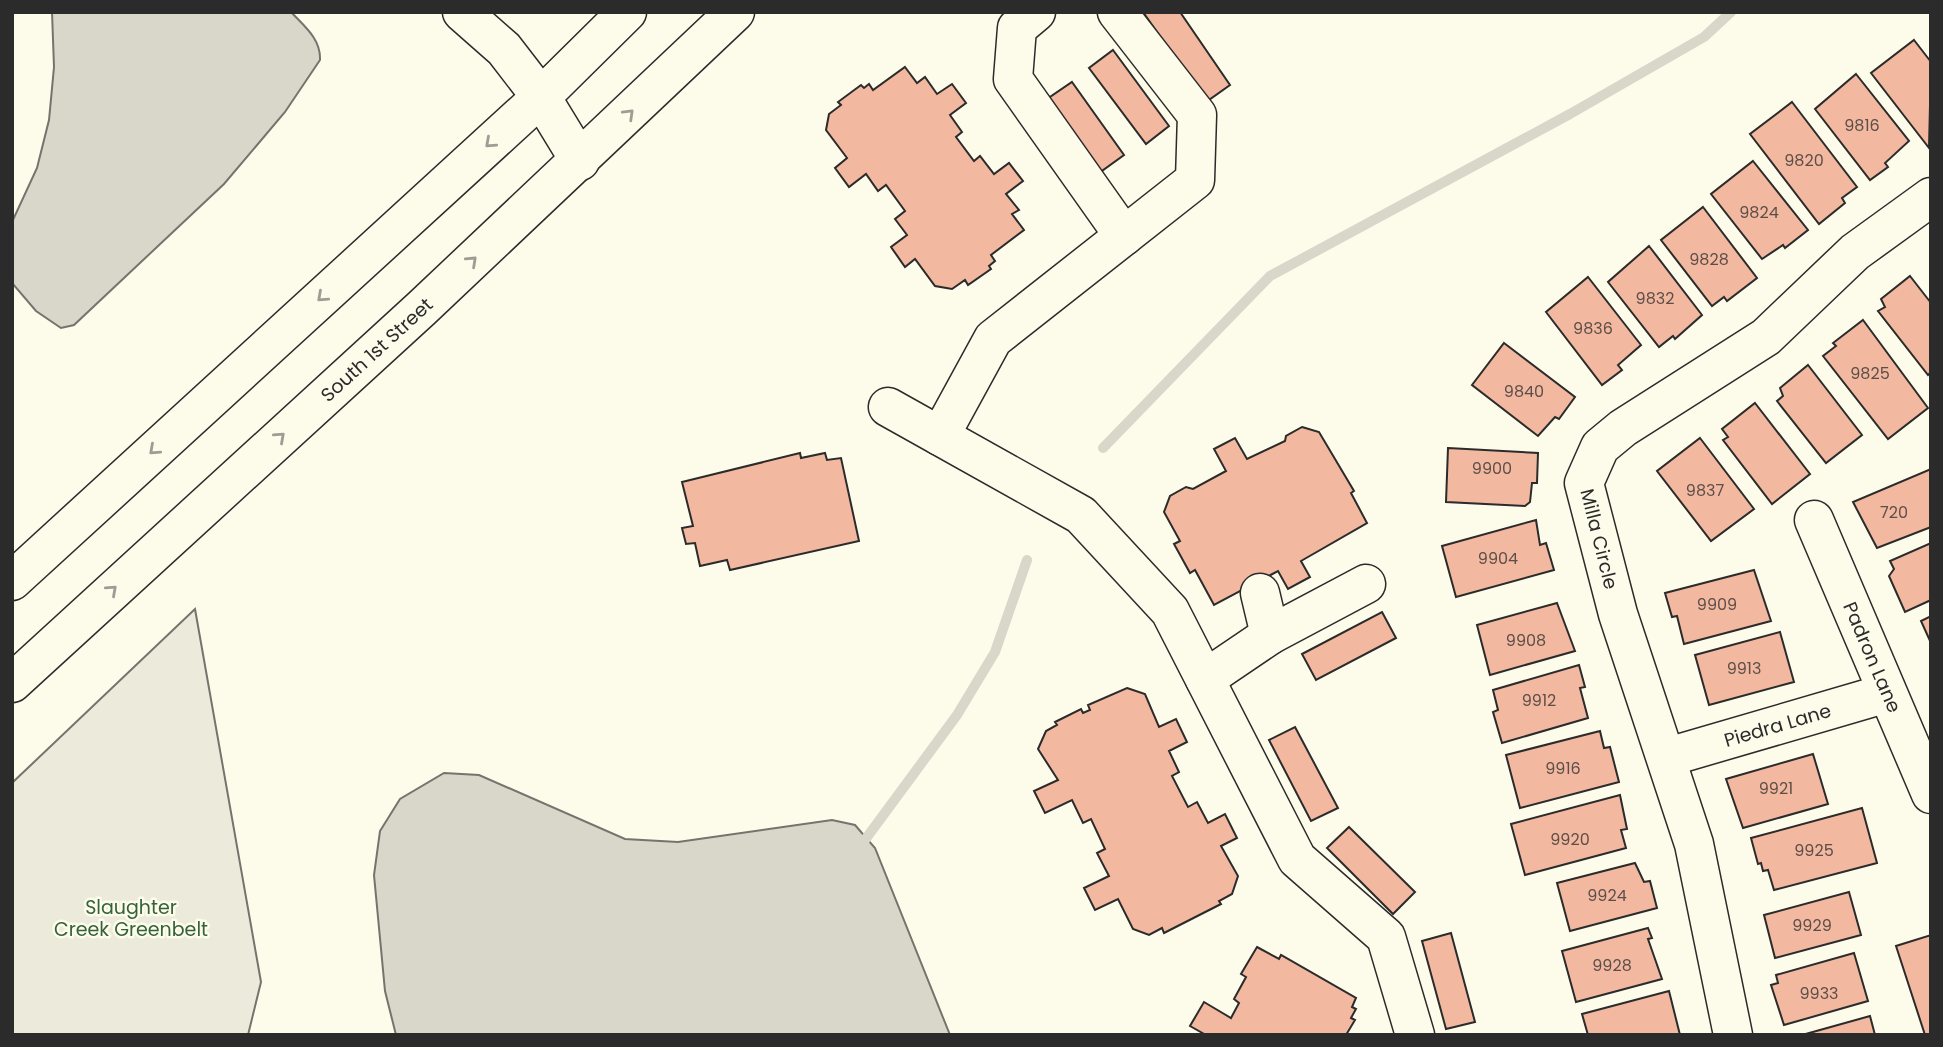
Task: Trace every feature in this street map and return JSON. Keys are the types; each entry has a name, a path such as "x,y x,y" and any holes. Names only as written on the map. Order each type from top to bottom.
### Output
{"main road":[{"path":"462,12 503,49 541,97 580,161"},
{"path":"12,581 541,97 627,12"},
{"name":"South 1st Street","path":"12,683 580,161 735,12"},
{"path":"1036,12 1017,28 1013,79 1124,236"},
{"path":"940,436 993,339 1195,180 1197,115 1117,12"},
{"name":"Milla Circle","path":"1733,1035 1705,890 1668,757 1618,614 1584,483 1589,466 1600,447 1623,428 1766,337 1855,252 1931,197"},
{"path":"888,407 1081,515 1170,611 1297,859 1386,937 1415,1035"},
{"name":"Padron Lane","path":"1814,520 1931,794"},
{"path":"1205,679 1270,635 1366,584"},
{"path":"1260,593 1270,635"},
{"name":"Piedra Lane","path":"1668,757 1886,693"}],"green space":[{"name":"Slaughter Creek Greenbelt","path":"195,609 261,982 248,1035 12,1035 12,783"}],"shaded area":[{"path":"52,12 291,12 307,28 320,53 320,60 285,112 224,184 74,325 61,328 36,311 12,283 12,222 37,168 49,120 54,67"},
{"path":"444,773 479,775 625,839 678,842 832,820 855,825 875,848 950,1035 396,1035 385,991 374,875 380,831 400,799"}],"building":[{"path":"1143,12 1180,12 1230,85 1206,102"},
{"path":"1914,40 1931,62 1929,148 1871,73"},
{"path":"1113,50 1169,126 1146,144 1089,68"},
{"path":"905,67 917,83 925,77 937,94 952,84 966,103 950,115 962,132 956,137 974,161 980,156 994,174 1009,163 1023,181 1006,194 1019,210 1012,214 1024,230 991,255 995,261 989,266 991,269 968,285 965,280 952,289 935,286 915,259 905,267 891,247 907,235 895,219 905,211 886,185 878,191 866,174 849,187 835,168 847,158 826,130 829,114 841,105 838,102 861,85 864,88 869,84 873,90"},
{"path":"1856,74 1909,141 1885,163 1888,167 1870,180 1815,109"},
{"path":"1072,82 1124,155 1099,173 1047,99"},
{"path":"1792,102 1857,187 1842,198 1845,203 1819,224 1750,134"},
{"path":"1753,161 1808,230 1785,248 1783,245 1762,259 1711,194"},
{"path":"1703,207 1757,278 1727,301 1724,297 1712,306 1661,240"},
{"path":"1649,246 1702,315 1675,339 1673,336 1659,347 1608,282"},
{"path":"1910,276 1931,303 1931,372 1928,375 1878,311 1885,307 1881,299"},
{"path":"1588,277 1641,345 1618,365 1622,370 1602,385 1546,312"},
{"path":"1863,320 1928,408 1888,439 1823,356 1836,346 1833,343"},
{"path":"1504,343 1575,397 1559,419 1555,417 1538,436 1472,385"},
{"path":"1808,365 1862,435 1826,463 1777,401 1783,396 1780,388"},
{"path":"1755,403 1810,474 1772,504 1723,440 1728,437 1722,429"},
{"path":"1302,427 1319,432 1354,491 1351,493 1367,523 1301,561 1310,577 1288,589 1278,571 1214,605 1195,570 1190,573 1174,544 1180,541 1164,512 1170,496 1186,487 1193,489 1226,471 1214,449 1235,438 1247,459 1285,441 1286,436"},
{"path":"1700,438 1754,509 1711,541 1657,471"},
{"path":"1448,448 1538,453 1537,483 1532,483 1530,502 1525,506 1446,502"},
{"path":"800,453 801,458 825,453 827,460 841,458 859,541 730,570 727,560 700,566 695,543 686,544 682,528 693,526 682,482"},
{"path":"1931,469 1931,527 1877,548 1853,502"},
{"path":"1536,520 1540,545 1546,543 1554,570 1456,597 1442,546"},
{"path":"1931,543 1931,600 1905,612 1889,576 1894,569 1890,561"},
{"path":"1754,570 1771,621 1684,644 1677,616 1672,617 1665,593"},
{"path":"1557,603 1575,651 1490,675 1477,625"},
{"path":"1382,612 1396,638 1316,680 1302,654"},
{"path":"1931,616 1931,643 1921,621"},
{"path":"1780,632 1794,682 1709,705 1695,655"},
{"path":"1579,665 1585,687 1580,688 1588,718 1502,743 1493,712 1498,710 1493,690"},
{"path":"1127,688 1145,694 1159,727 1176,719 1187,742 1169,751 1179,772 1172,776 1188,807 1197,802 1208,823 1225,814 1237,838 1221,846 1238,876 1232,894 1219,901 1221,904 1164,933 1162,928 1149,935 1133,929 1118,899 1095,910 1084,888 1109,876 1097,853 1105,849 1091,819 1083,823 1072,800 1045,813 1034,791 1058,780 1038,749 1046,731 1057,725 1055,722 1081,709 1083,713 1090,710 1088,705"},
{"path":"1295,727 1338,808 1311,821 1269,740"},
{"path":"1600,731 1604,748 1610,747 1619,782 1520,808 1506,755"},
{"path":"1813,754 1828,804 1743,828 1726,779"},
{"path":"1620,795 1627,829 1621,830 1626,848 1525,875 1511,824"},
{"path":"1862,808 1877,863 1774,890 1768,870 1763,871 1761,863 1758,864 1751,838"},
{"path":"1349,827 1415,892 1393,914 1327,848"},
{"path":"1635,863 1644,882 1650,881 1657,908 1570,931 1557,883"},
{"path":"1849,892 1861,935 1775,958 1764,915"},
{"path":"1648,928 1652,938 1648,939 1662,979 1576,1002 1562,951"},
{"path":"1451,933 1475,1022 1446,1029 1422,941"},
{"path":"1931,935 1931,1035 1925,1035 1896,946"},
{"path":"1257,947 1279,959 1281,955 1356,998 1352,1007 1356,1009 1351,1018 1355,1020 1346,1035 1206,1035 1190,1026 1204,1002 1231,1018 1239,1003 1234,999 1246,977 1241,974"},
{"path":"1854,953 1868,1001 1784,1025 1771,985 1778,983 1776,975"},
{"path":"1669,991 1680,1035 1588,1035 1582,1014"},
{"path":"1870,1016 1875,1035 1802,1035"}],"waterway":[{"path":"1103,448 1270,276 1570,114 1704,37 1731,12"},
{"path":"859,848 957,715 995,652 1027,560"}]}
